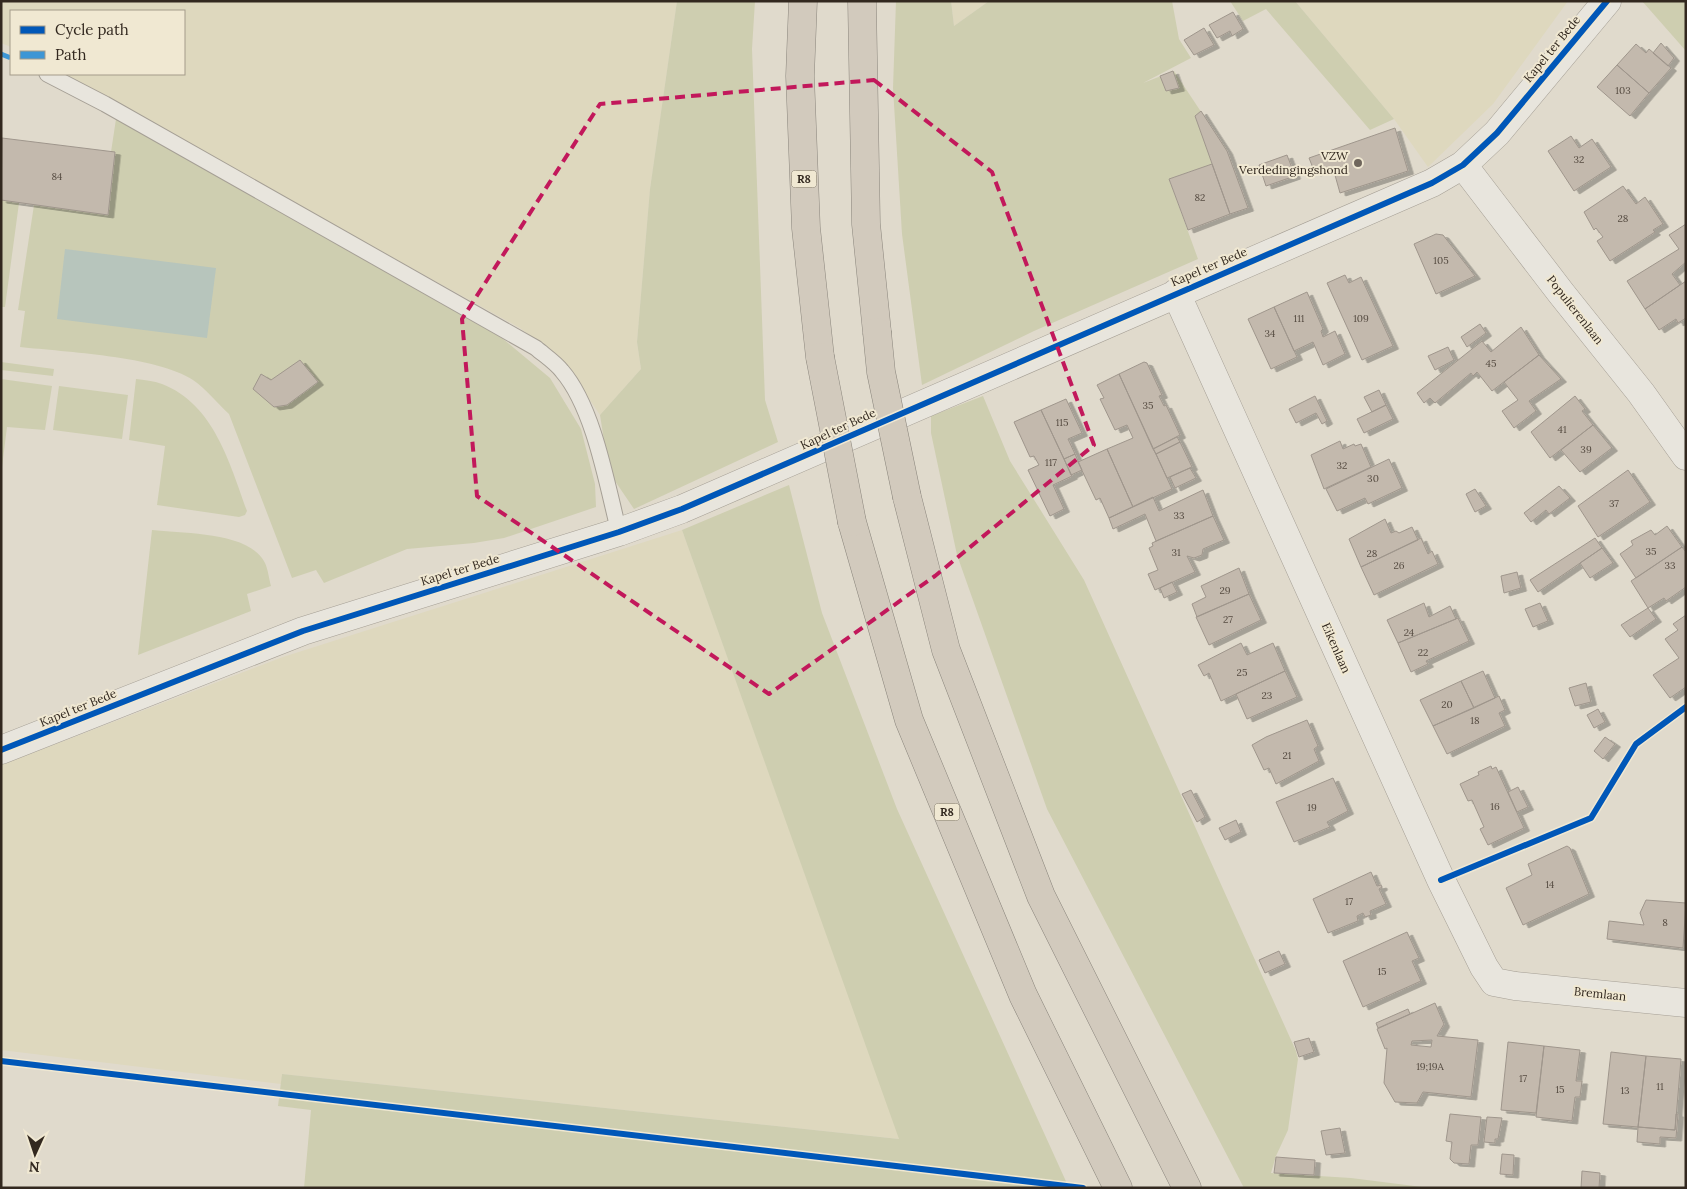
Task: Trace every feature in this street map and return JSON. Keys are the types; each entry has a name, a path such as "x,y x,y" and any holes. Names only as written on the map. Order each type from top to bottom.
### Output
{"highway":[{"name":"R8","path":"803,1 800,76 806,228 820,357 852,522 909,720 1023,996 1118,1188"},
{"path":"862,1 866,224 881,372 907,497 946,650 1041,896 1187,1188"}],"street":[{"name":"Kapel ter Bede","path":"1,750 303,631 619,532 682,509 782,467 926,401 1432,183 1463,165 1497,133 1607,1"},
{"name":"Populierenlaan","path":"1463,165 1561,293 1642,393 1686,456"},
{"name":"Eikenlaan","path":"1176,293 1449,897 1484,967 1494,982 1515,986"},
{"name":"Bremlaan","path":"1515,986 1686,1003"}],"lane":[{"path":"48,75 105,104 536,348 562,371 580,400 601,464 619,532"}],"highlighted area":[{"path":"874,80 992,172 1094,445 935,576 769,694 477,496 462,319 600,104"}],"shaded area":[{"path":"1,1 677,1 650,189 637,342 641,369 600,415 564,362 520,328 63,75 185,75 185,10 10,10 10,47 1,43"},
{"path":"951,1 989,1 954,26"},
{"path":"1295,1 1568,1 1493,104 1428,167 1394,119"},
{"path":"65,249 216,268 207,338 57,319"},
{"path":"682,530 900,1139 282,1074 281,1084 1,1050 1,765 283,657"}],"green space":[{"path":"677,1 755,1 752,49 765,400 778,442 634,509 615,481 606,453 600,415 641,369 637,342 650,189"},
{"path":"896,1 951,1 954,26 989,1 1172,1 1179,39 1191,58 1143,83 1174,71 1227,151 1210,158 1212,164 1169,179 1198,259 1034,331 922,385 902,234 893,88"},
{"path":"1230,1 1295,1 1394,119 1370,130 1266,9 1243,21"},
{"path":"1642,1 1686,1 1686,51"},
{"path":"116,119 502,338 550,378 581,429 595,484 596,507 504,538 474,543 407,549 324,583 316,570 292,578 229,414 198,384 177,372 134,360 20,347 25,311 18,310 34,205 108,214 115,153 111,152"},
{"path":"1,200 19,203 5,307 1,307"},
{"path":"1,362 54,369 53,376 1,370"},
{"path":"1,379 52,386 45,430 7,427 1,475"},
{"path":"136,379 162,384 180,393 195,406 218,437 247,511 245,515 239,517 157,505 165,446 129,440"},
{"path":"59,386 128,395 122,439 53,430"},
{"path":"983,396 1010,461 1084,580 1296,1051 1298,1059 1288,1130 1276,1156 1271,1173 1351,1178 1430,1188 1244,1188 1047,809 957,555 931,433 931,416"},
{"path":"789,485 822,613 897,809 1069,1188 304,1188 311,1110 278,1106 282,1074 899,1139 682,530"},
{"path":"152,530 214,536 245,545 257,553 265,563 271,586 247,594 251,611 138,655"}],"building":[{"path":"1233,12 1243,29 1232,36 1230,31 1217,38 1209,25"},
{"path":"1204,28 1214,45 1194,55 1184,40"},
{"path":"1661,43 1674,58 1668,66 1653,53"},
{"path":"1636,44 1646,53 1649,49 1671,68 1649,93 1617,65"},
{"path":"1617,65 1649,93 1630,116 1597,87"},
{"path":"1173,71 1179,88 1166,91 1160,76"},
{"path":"1201,111 1227,151 1248,208 1230,214 1195,116"},
{"name":"VZW Verdedingingshond","path":"1395,128 1408,171 1340,193 1333,168 1315,173 1309,158"},
{"path":"1571,136 1579,148 1592,139 1611,167 1574,191 1548,151"},
{"path":"2,138 115,152 108,215 1,200"},
{"path":"1287,155 1295,176 1266,186 1259,165"},
{"path":"1212,164 1230,214 1188,230 1169,179"},
{"path":"1623,186 1636,204 1645,197 1663,224 1653,230 1655,232 1610,261 1597,241 1603,237 1596,228 1594,230 1584,212"},
{"path":"1686,224 1686,262 1672,274 1680,285 1645,309 1627,281 1679,249 1669,235"},
{"path":"1436,234 1443,235 1475,276 1436,294 1414,244"},
{"path":"1345,275 1349,283 1361,277 1393,346 1362,360 1327,283"},
{"path":"1686,281 1686,318 1678,323 1676,319 1659,330 1645,309"},
{"path":"1307,292 1323,329 1321,331 1323,337 1335,331 1345,354 1323,365 1313,342 1294,351 1274,307"},
{"path":"1274,307 1297,357 1271,369 1248,319"},
{"path":"1480,324 1486,333 1467,347 1461,337"},
{"path":"1521,327 1539,355 1492,391 1477,372 1473,376 1471,373 1435,403 1430,398 1424,403 1417,393 1482,341 1491,352"},
{"path":"1448,347 1454,360 1435,370 1428,356"},
{"path":"1539,355 1561,379 1529,401 1536,411 1514,428 1502,411 1518,400 1504,382"},
{"path":"300,360 318,382 287,405 274,407 253,389 261,374 271,380"},
{"path":"1144,362 1147,363 1162,395 1159,396 1164,406 1166,405 1180,435 1153,449 1119,374"},
{"path":"1119,374 1172,489 1133,507 1107,449 1133,438 1127,425 1115,430 1100,399 1104,398 1097,385"},
{"path":"1379,390 1386,405 1372,412 1364,397"},
{"path":"1315,396 1327,421 1322,424 1316,413 1296,423 1289,409"},
{"path":"1575,396 1585,409 1582,411 1593,425 1550,458 1531,432"},
{"path":"1066,399 1082,433 1068,439 1075,454 1064,459 1041,410"},
{"path":"1386,405 1393,419 1364,433 1357,419"},
{"path":"1041,410 1072,476 1053,485 1064,509 1050,516 1028,470 1039,465 1034,456 1030,457 1014,422"},
{"path":"1593,425 1612,448 1580,472 1561,450"},
{"path":"1177,437 1180,442 1156,454 1153,449"},
{"path":"1340,441 1343,449 1354,444 1355,446 1361,444 1371,467 1324,489 1311,455"},
{"path":"1180,442 1192,467 1167,478 1156,454"},
{"path":"1107,449 1133,507 1109,518 1100,498 1096,500 1078,462"},
{"path":"1075,454 1082,470 1071,475 1064,459"},
{"path":"1389,459 1402,488 1368,504 1365,498 1337,511 1326,489"},
{"path":"1190,468 1196,478 1175,488 1170,477"},
{"path":"1628,470 1650,502 1598,537 1578,506"},
{"path":"1559,486 1570,498 1549,514 1546,510 1531,522 1524,513"},
{"path":"1475,489 1486,506 1475,512 1466,494"},
{"path":"1203,490 1213,516 1156,541 1145,514 1113,529 1109,518 1153,497 1159,511"},
{"path":"1213,516 1224,540 1203,549 1202,555 1194,558 1187,556 1195,572 1155,590 1148,574 1158,570 1149,548 1153,546 1152,543"},
{"path":"1385,519 1391,533 1396,531 1399,533 1412,527 1418,540 1361,567 1349,539"},
{"path":"1667,526 1682,547 1636,578 1620,554 1633,545 1631,541 1651,530 1655,535"},
{"path":"1421,538 1428,554 1432,551 1438,564 1374,595 1361,567"},
{"path":"1595,538 1602,548 1538,592 1530,580"},
{"path":"1682,547 1686,552 1686,587 1666,601 1664,598 1648,608 1631,581"},
{"path":"1602,548 1613,563 1590,578 1580,563"},
{"path":"1239,568 1249,594 1197,617 1192,604 1206,597 1201,586"},
{"path":"1517,572 1521,588 1504,593 1501,576"},
{"path":"1172,582 1177,592 1164,598 1160,588"},
{"path":"1249,594 1261,620 1209,645 1196,617"},
{"path":"1424,603 1429,617 1450,606 1456,619 1398,643 1387,620"},
{"path":"1540,603 1548,621 1533,627 1525,609"},
{"path":"1648,608 1656,619 1630,637 1621,625"},
{"path":"1686,615 1686,687 1670,698 1653,675 1679,658 1665,639 1678,630 1673,624"},
{"path":"1458,618 1469,641 1426,661 1428,664 1411,672 1398,643"},
{"path":"1241,643 1247,655 1273,643 1285,671 1221,701 1209,673 1204,676 1198,665"},
{"path":"1285,671 1297,697 1247,719 1236,694"},
{"path":"1483,671 1495,698 1474,708 1461,681"},
{"path":"1461,681 1474,708 1433,726 1420,700"},
{"path":"1586,683 1591,702 1575,706 1569,688"},
{"path":"1499,696 1505,710 1499,713 1505,726 1447,754 1433,726"},
{"path":"1598,709 1605,722 1594,728 1587,715"},
{"path":"1307,720 1318,746 1314,749 1319,761 1276,784 1269,768 1264,770 1252,745"},
{"path":"1605,737 1615,744 1603,759 1594,751"},
{"path":"1491,766 1492,769 1496,767 1524,828 1488,845 1480,829 1484,827 1472,800 1468,801 1460,784 1479,775 1478,772"},
{"path":"1333,778 1348,811 1327,822 1330,827 1294,842 1276,802"},
{"path":"1518,787 1528,807 1517,812 1508,792"},
{"path":"1191,790 1205,817 1197,822 1182,794"},
{"path":"1236,820 1241,832 1225,840 1219,828"},
{"path":"1567,846 1570,848 1589,894 1523,925 1506,888 1532,875 1528,864"},
{"path":"1371,872 1377,886 1381,885 1382,887 1379,889 1386,904 1370,911 1371,915 1365,917 1363,913 1357,916 1358,921 1328,933 1313,899"},
{"path":"1646,900 1686,903 1683,948 1607,939 1609,921 1644,925 1640,913"},
{"path":"1407,932 1419,958 1412,961 1421,981 1363,1007 1343,961"},
{"path":"1279,951 1285,964 1265,973 1259,960"},
{"path":"1435,1003 1444,1024 1437,1036 1478,1040 1471,1097 1423,1092 1417,1103 1395,1102 1384,1083 1387,1048 1385,1049 1377,1029","holes":["1432,1040 1431,1047 1411,1045 1412,1041"]},
{"path":"1408,1009 1410,1014 1378,1028 1376,1023"},
{"path":"1309,1038 1314,1052 1299,1057 1294,1042"},
{"path":"1508,1042 1544,1046 1536,1113 1501,1110"},
{"path":"1544,1046 1580,1050 1576,1081 1582,1081 1580,1097 1575,1097 1572,1121 1536,1117"},
{"path":"1611,1052 1646,1056 1638,1127 1603,1124"},
{"path":"1646,1056 1681,1059 1675,1130 1638,1127"},
{"path":"1450,1114 1481,1117 1478,1145 1471,1145 1469,1164 1454,1163 1450,1159 1452,1142 1446,1141"},
{"path":"1676,1114 1678,1114 1676,1138 1660,1137 1660,1144 1637,1142 1638,1127 1675,1130"},
{"path":"1487,1117 1502,1118 1498,1139 1495,1139 1495,1143 1484,1142"},
{"path":"1340,1128 1345,1153 1326,1155 1321,1131"},
{"path":"1502,1154 1514,1155 1513,1175 1500,1174"},
{"path":"1276,1157 1315,1160 1314,1175 1274,1173"},
{"path":"1582,1171 1600,1173 1599,1188 1581,1188"}],"marked path":[{"path":"1,54 10,58"}],"cycle path":[{"path":"1,750 303,631 619,532 682,509 1432,183 1463,165 1497,133 1607,1"},
{"path":"1441,880 1591,818 1636,744 1686,707"},
{"path":"1,1061 1083,1188"}],"place":[{"name":"VZW Verdedingingshond","path":"1358,163"}]}
